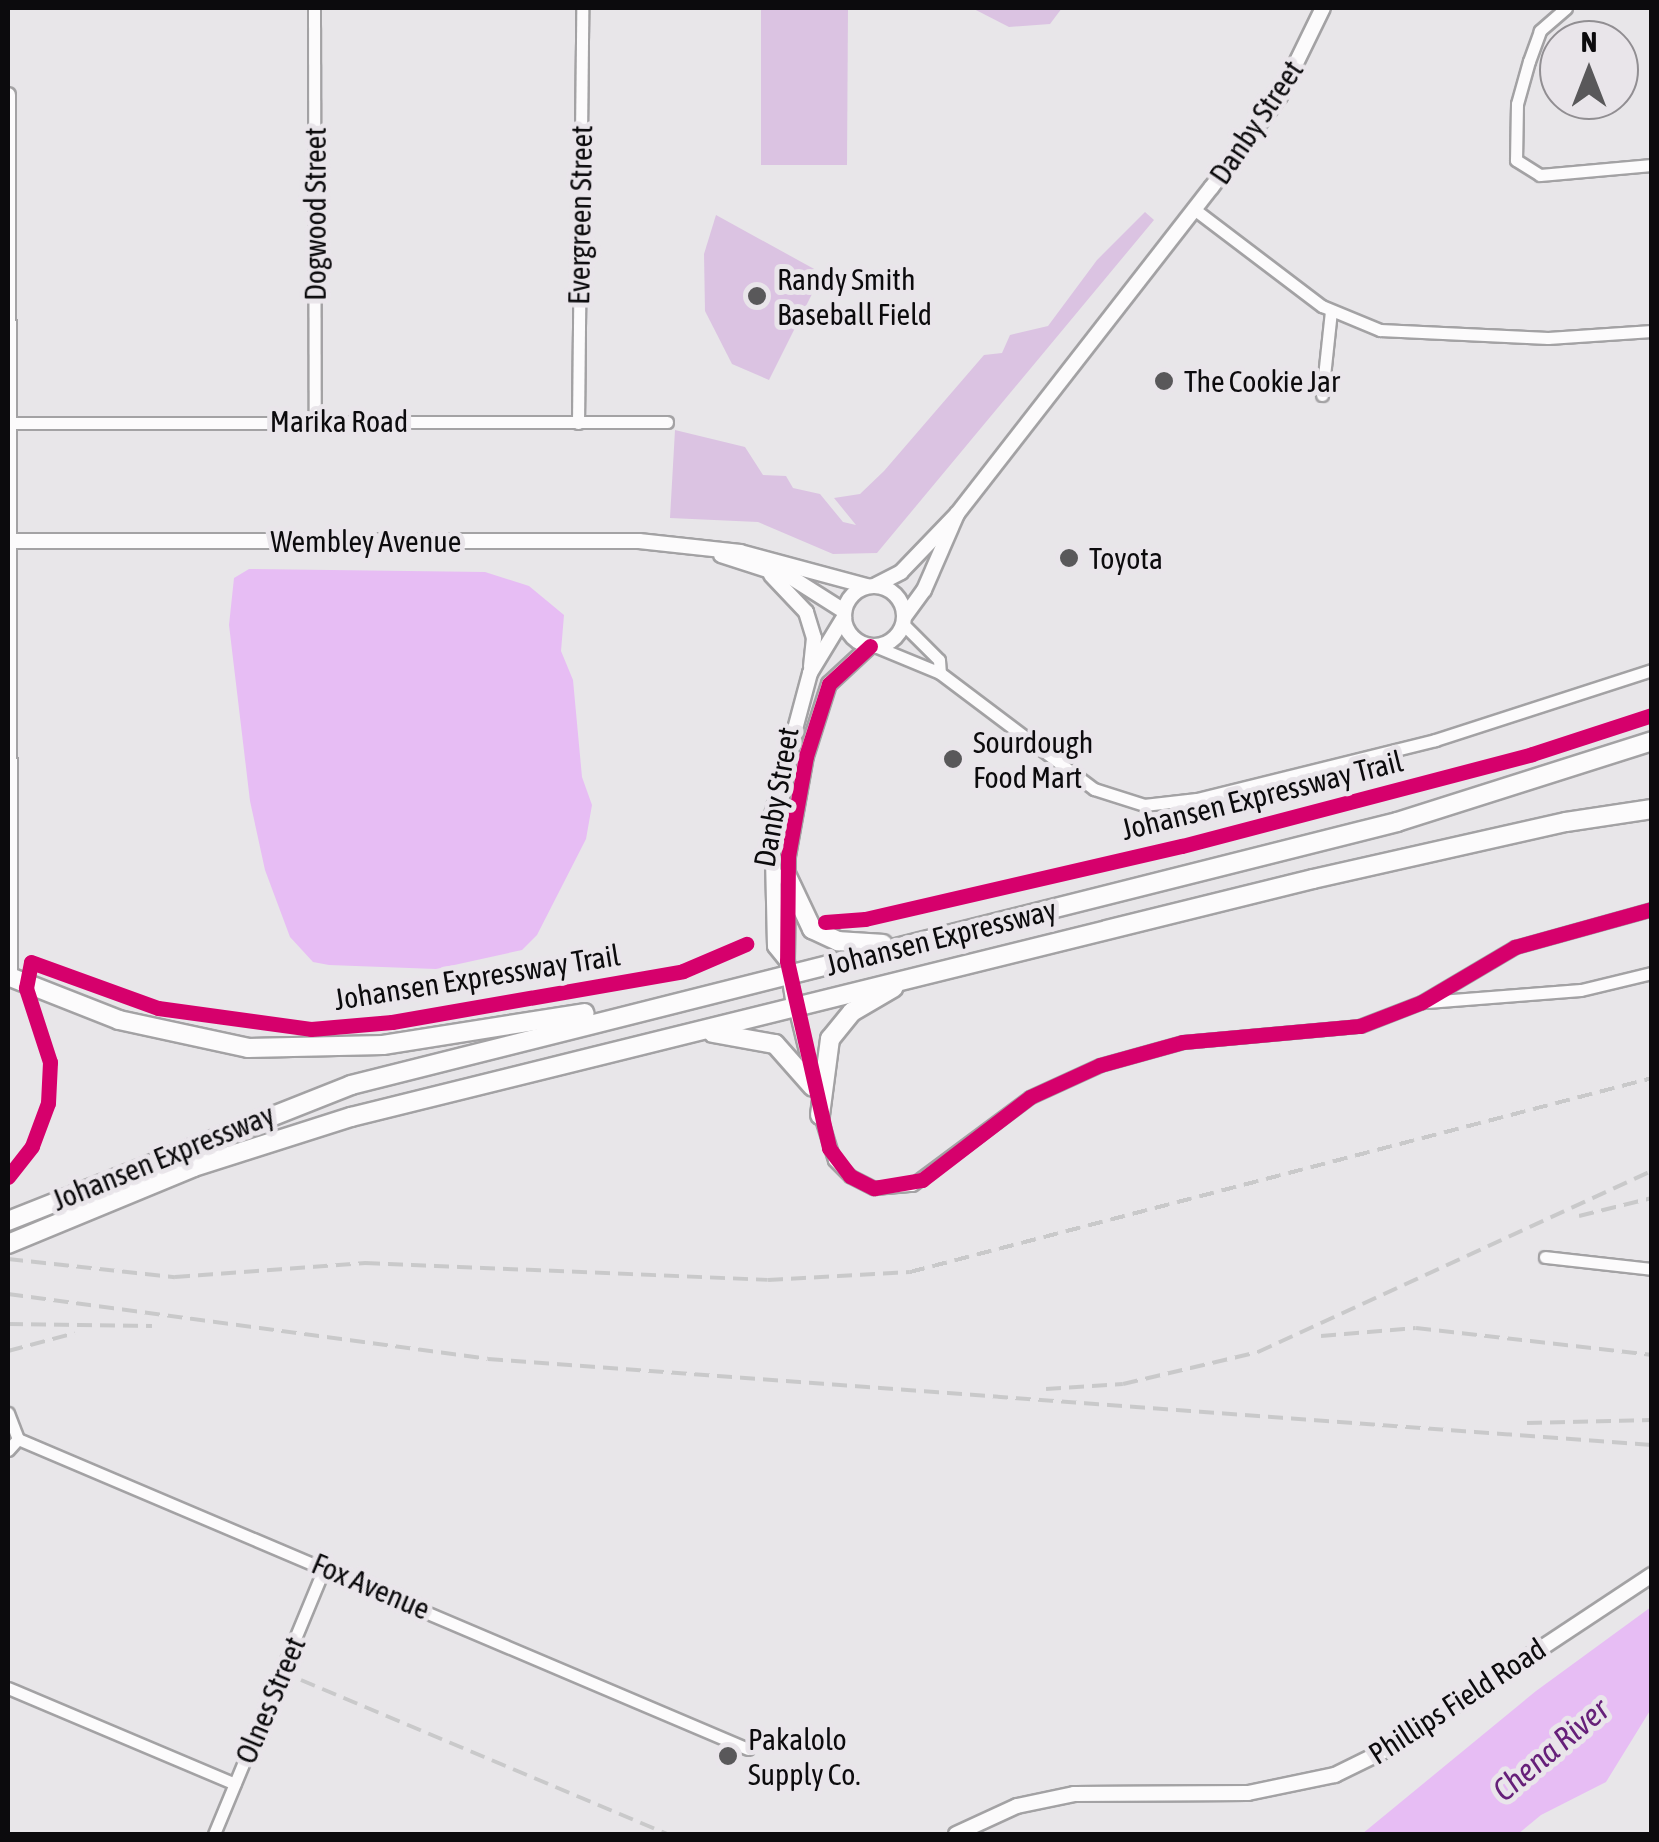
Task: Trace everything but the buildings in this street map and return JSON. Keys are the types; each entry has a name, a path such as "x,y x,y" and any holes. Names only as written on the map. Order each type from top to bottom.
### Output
{"highway":[{"name":"Johansen Expressway","path":"8,1222 304,1100 788,968 923,942 1436,812 1652,741"},
{"name":"Johansen Expressway","path":"8,1244 278,1138 920,974 1490,838 1652,810"},
{"path":"787,876 805,921 828,938 861,944 923,942"},
{"path":"820,1115 826,1050 840,1024 866,1002 920,974"},
{"path":"9,977 174,1036 295,1050 383,1046 703,994"},
{"path":"678,1034 726,1032 765,1040 788,1053 813,1087"}],"street":[{"name":"Dogwood Street","path":"314,8 315,420"},
{"name":"Evergreen Street","path":"578,423 582,8"},
{"name":"Danby Street","path":"871,586 902,572 957,514 1280,96 1323,8"},
{"path":"1566,8 1540,32 1529,61 1517,104 1516,160 1540,175 1652,165"},
{"path":"8,95 11,423 8,446 12,540 9,977"},
{"path":"1194,209 1331,311 1403,333 1548,338 1652,330"},
{"path":"1322,395 1331,311"},
{"name":"Marika Road","path":"11,423 666,422"},
{"name":"Danby Street","path":"904,621 925,588 957,514"},
{"name":"Wembley Avenue","path":"12,540 639,541 720,554 816,589 844,614"},
{"name":"Wembley Avenue","path":"720,554 740,552 871,586"},
{"path":"768,572 806,612 814,638 810,673"},
{"path":"940,672 938,660 904,621 900,598 871,586 852,596 844,614 852,637 940,672 1080,780 1108,796 1144,805 1197,799 1417,745 1652,670"},
{"name":"Danby Street","path":"788,968 775,946 772,815 810,673 844,614"},
{"path":"873,646 893,640 904,621"},
{"name":"Danby Street","path":"788,968 787,876 806,756 829,684 873,646"},
{"path":"788,968 813,1087 834,1160 850,1176 874,1188 898,1188 922,1180 1030,1097 1100,1065 1212,1038 1338,1031 1422,1002 1515,947 1652,908"},
{"path":"1422,1002 1580,990 1652,973"},
{"path":"1545,1258 1652,1269"},
{"path":"8,1413 18,1438 8,1450"},
{"name":"Fox Avenue","path":"18,1438 748,1749"},
{"name":"Olnes Street","path":"214,1834 325,1566"},
{"name":"Phillips Field Road","path":"956,1834 1017,1806 1074,1794 1248,1792 1335,1774 1392,1747 1652,1575"},
{"path":"8,1688 235,1784"}],"shaded area":[{"path":"761,8 848,8 847,165 761,165"},
{"path":"972,8 1062,8 1050,24 1009,27"},
{"path":"1145,212 1154,220 877,553 833,554 758,522 670,518 675,430 745,447 763,475 786,476 793,488 820,494 843,522 856,525 834,498 860,494 984,355 1002,353 1010,335 1048,326 1097,260"},
{"name":"Randy Smith Baseball Field","path":"716,215 816,270 819,280 769,380 732,364 705,311 704,254"}],"water":[{"path":"249,569 485,572 529,586 564,615 561,651 573,680 582,777 592,805 586,839 537,935 522,950 436,969 329,965 313,962 290,937 265,870 250,801 229,625 234,578"},
{"name":"Chena River","path":"1651,1607 1651,1709 1606,1782 1541,1815 1518,1834 1362,1834 1536,1691"}],"railway":[{"path":"8,1259 175,1277 365,1263 768,1280 910,1272 1652,1078"},
{"path":"1046,1389 1123,1384 1258,1352 1652,1171"},
{"path":"1579,1216 1652,1198"},
{"path":"8,1294 488,1359 1652,1445"},
{"path":"8,1324 152,1326"},
{"path":"1321,1336 1416,1328 1652,1355"},
{"path":"8,1351 75,1333"},
{"path":"1527,1423 1652,1420"},
{"path":"301,1680 668,1834"}],"cycle path":[{"path":"870,646 829,684 806,756 788,856 787,961 829,1148 850,1176 874,1188 922,1180 1030,1097 1100,1065 1183,1042 1360,1026 1422,1002 1515,947 1652,909"},
{"name":"Johansen Expressway Trail","path":"825,922 865,919 1182,846 1532,754 1652,715"},
{"name":"Johansen Expressway Trail","path":"8,1177 32,1146 48,1103 50,1062 26,988 31,962 158,1008 311,1029 392,1022 683,971 746,944"}],"place":[{"name":"Randy Smith Baseball Field","path":"757,296"},
{"name":"The Cookie Jar","path":"1164,381"},
{"name":"Toyota","path":"1069,558"},
{"name":"Sourdough Food Mart","path":"953,759"},
{"name":"Pakalolo Supply Co.","path":"728,1756"}]}
